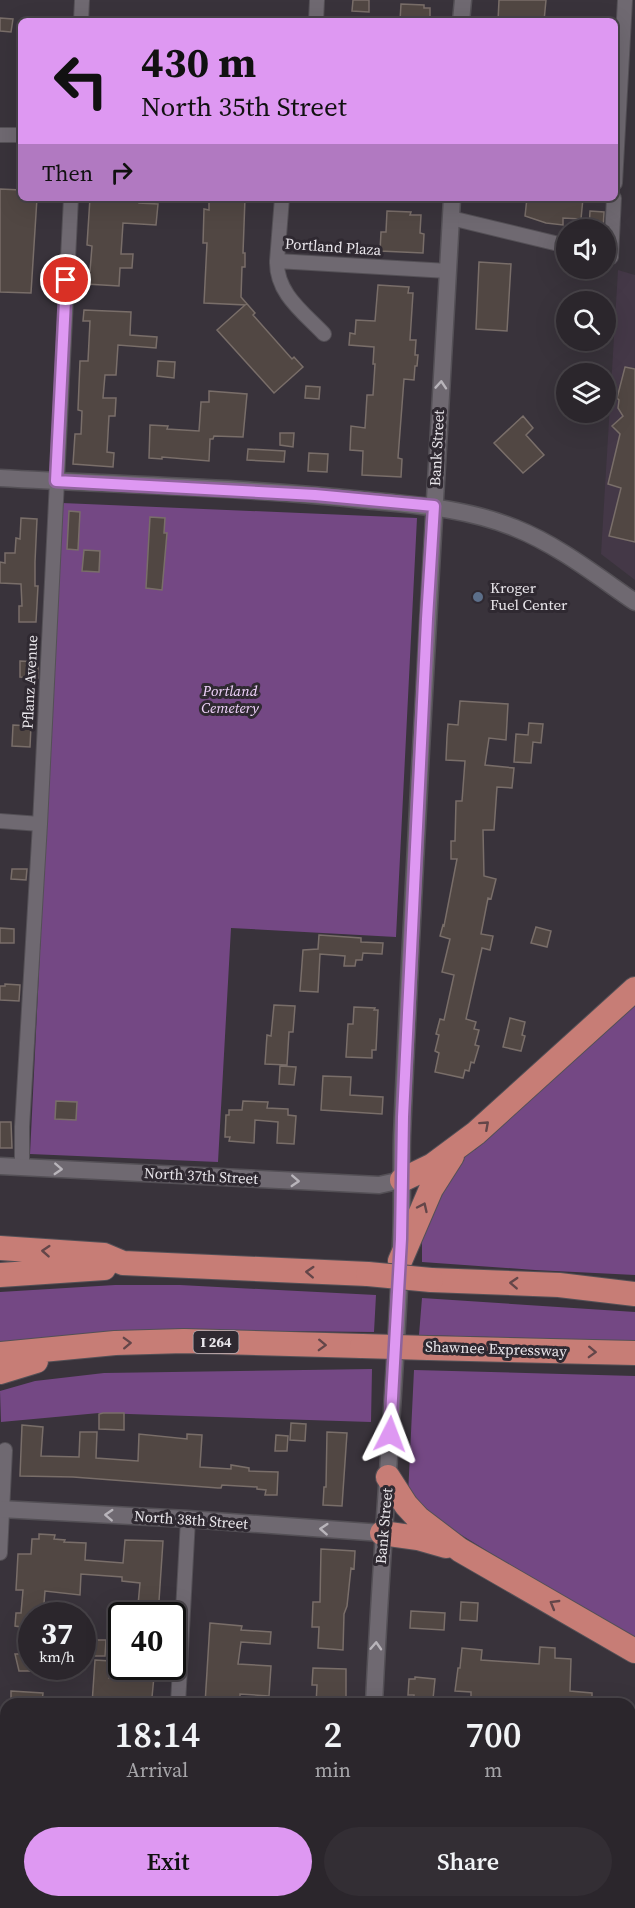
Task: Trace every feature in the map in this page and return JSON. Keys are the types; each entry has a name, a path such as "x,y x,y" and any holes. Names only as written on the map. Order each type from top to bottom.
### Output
{"highway":[{"path":"402,1180 433,1164 476,1133 635,989"},
{"path":"400,1261 431,1189 460,1145"},
{"path":"0,1248 104,1255 123,1263 560,1285 635,1294"},
{"path":"0,1275 109,1268 123,1263"},
{"path":"560,1285 635,1280"},
{"name":"Shawnee Expressway","path":"69,1348 115,1343 184,1341 635,1353"},
{"path":"0,1354 69,1348"},
{"path":"0,1372 69,1348"},
{"path":"388,1478 418,1518 460,1550 635,1651"},
{"path":"382,1533 418,1538 460,1550"}],"street":[{"path":"81,18 82,0"},
{"path":"316,18 317,0"},
{"path":"461,18 463,0"},
{"path":"618,122 624,0"},
{"path":"0,135 18,135"},
{"name":"Pflanz Avenue","path":"22,1167 22,1127 40,824 71,201"},
{"name":"Portland Plaza","path":"282,201 277,261 448,271"},
{"name":"Bank Street","path":"374,1698 382,1533 388,1478 400,1261 424,668 452,201"},
{"path":"612,219 614,201"},
{"path":"451,218 556,243"},
{"path":"277,261 281,287 286,296 324,334"},
{"path":"0,478 315,495 434,506 472,514 518,529 555,549 635,602"},
{"path":"0,821 40,824"},
{"name":"North 37th Street","path":"0,1166 379,1185 402,1180"},
{"path":"0,1553 5,1450"},
{"name":"North 38th Street","path":"1,1509 382,1533"},
{"path":"178,1698 188,1519"}],"shaded area":[{"path":"618,270 635,275 635,580 601,554 609,423 616,423 616,363 612,363 613,351 616,351"}],"green space":[{"name":"Portland Cemetery","path":"62,503 417,518 396,937 231,928 218,1162 30,1154"},
{"path":"635,1003 635,1275 422,1262 422,1236 443,1180 472,1148 475,1150"},
{"path":"115,1285 180,1285 376,1295 374,1332 192,1330 0,1345 0,1292"},
{"path":"422,1298 635,1312 635,1341 419,1335"},
{"path":"372,1369 371,1422 99,1413 1,1422 0,1391 35,1381 104,1373"},
{"path":"414,1370 635,1376 635,1642 445,1525 408,1495"}],"building":[{"path":"353,0 369,0 369,12 352,11"},
{"path":"499,0 546,0 544,18 498,18"},
{"path":"401,4 424,5 424,8 430,8 430,18 400,18"},
{"path":"0,18 13,19 11,32 0,31"},
{"path":"0,189 18,190 18,201 37,201 31,293 0,292"},
{"path":"90,201 139,201 139,203 158,204 156,225 123,223 121,254 133,254 132,268 120,268 119,286 86,284 86,271 90,271 92,246 87,245"},
{"path":"209,201 245,201 243,253 245,253 245,267 242,267 241,297 255,313 253,315 292,359 294,357 303,367 274,393 217,330 245,305 204,303 207,243 203,243 204,209 209,210"},
{"path":"527,201 583,201 581,219 563,218 556,219 556,224 525,216"},
{"path":"387,211 411,212 410,215 421,215 420,233 424,234 423,253 380,251 381,232 386,232"},
{"path":"590,211 604,212 604,219 590,219"},
{"path":"479,262 511,264 507,331 476,329"},
{"path":"378,285 409,287 408,293 413,293 410,340 416,340 415,355 418,355 414,380 404,379 398,458 402,459 401,477 362,475 363,451 350,450 351,426 365,428 367,395 373,395 375,364 373,364 374,347 349,345 350,333 355,334 356,320 375,321"},
{"path":"84,310 131,312 130,335 157,337 156,348 118,345 116,375 105,375 103,398 116,398 115,416 109,416 107,452 114,453 113,467 73,464 75,434 81,434 82,411 78,410 80,361 88,361 90,321 83,321"},
{"path":"158,361 175,362 174,378 157,376"},
{"path":"625,367 635,369 635,542 609,536 621,488 608,484 620,434 612,426 623,416 618,408 617,398"},
{"path":"306,386 320,387 319,399 305,398"},
{"path":"209,391 247,394 243,437 214,436 210,439 209,461 149,458 150,425 168,426 167,429 199,431 201,402 209,402"},
{"path":"523,416 533,428 526,435 544,455 523,473 494,443"},
{"path":"280,433 294,433 293,447 280,445"},
{"path":"248,449 285,451 284,462 247,460"},
{"path":"309,453 328,454 327,472 308,471"},
{"path":"69,511 80,512 78,550 67,549"},
{"path":"150,517 165,518 164,533 167,533 162,590 146,588"},
{"path":"21,518 37,519 36,622 19,622 19,606 22,606 21,584 0,583 0,562 5,563 5,553 15,553 16,538 20,539"},
{"path":"84,550 100,551 99,572 82,571"},
{"path":"20,661 38,662 38,678 20,677"},
{"path":"460,701 508,704 506,740 489,738 485,765 514,768 512,788 497,787 494,830 483,830 484,876 496,879 491,899 488,898 481,934 493,936 490,950 482,948 466,1019 476,1022 474,1029 479,1030 475,1045 479,1046 474,1063 471,1062 469,1071 465,1070 463,1078 435,1072 439,1053 435,1051 439,1035 436,1034 440,1019 444,1020 454,975 442,972 450,939 440,936 457,859 451,859 451,841 455,841 456,801 462,801 465,761 446,760 448,724 458,725"},
{"path":"529,723 543,724 541,743 533,742 531,763 514,762 516,734 528,735"},
{"path":"13,725 31,726 30,747 12,746"},
{"path":"12,869 27,869 26,880 11,879"},
{"path":"536,927 551,931 547,947 531,943"},
{"path":"0,928 14,929 14,943 0,943"},
{"path":"319,935 361,938 361,942 383,943 382,954 363,953 362,960 356,960 355,966 344,966 345,956 320,954 318,992 300,991 303,950 318,949"},
{"path":"5,984 20,985 19,1001 0,1000 0,986 5,986"},
{"path":"274,1005 295,1006 293,1032 289,1032 287,1065 265,1064 267,1035 271,1036"},
{"path":"354,1007 378,1010 376,1050 372,1050 372,1058 346,1057 348,1024 353,1024"},
{"path":"510,1018 525,1022 522,1035 525,1036 521,1051 503,1047"},
{"path":"280,1066 296,1067 294,1085 279,1084"},
{"path":"323,1076 351,1077 350,1095 383,1097 382,1114 321,1110"},
{"path":"56,1101 77,1102 76,1120 55,1119"},
{"path":"243,1101 268,1102 267,1108 288,1109 288,1115 296,1116 294,1144 277,1143 278,1122 255,1120 254,1143 229,1141 230,1137 225,1137 226,1115 229,1115 229,1110 242,1110"},
{"path":"0,1122 11,1122 12,1148 0,1148"},
{"path":"124,1413 124,1430 99,1429 99,1414"},
{"path":"291,1423 306,1424 305,1441 290,1440"},
{"path":"22,1425 43,1427 41,1456 79,1457 80,1432 97,1432 96,1458 138,1461 139,1434 187,1439 187,1434 202,1435 200,1467 231,1469 231,1465 249,1468 249,1471 278,1472 277,1495 265,1495 266,1490 257,1489 257,1487 222,1485 218,1488 73,1477 20,1476"},
{"path":"327,1432 347,1433 342,1506 323,1505 324,1487 326,1487"},
{"path":"276,1435 288,1436 287,1451 275,1451"},
{"path":"39,1534 55,1535 54,1539 65,1540 64,1542 86,1543 85,1560 123,1563 125,1540 163,1541 159,1602 138,1602 140,1583 122,1581 122,1577 81,1574 80,1595 45,1591 44,1602 22,1602 23,1590 16,1590 18,1554 31,1554 32,1539 39,1539"},
{"path":"321,1549 355,1551 354,1569 351,1568 344,1614 343,1650 318,1648 319,1627 312,1627 313,1602 320,1602"},
{"path":"461,1602 478,1603 477,1621 460,1620"},
{"path":"411,1611 445,1613 444,1630 410,1628"},
{"path":"16,1613 18,1613 18,1626 15,1626"},
{"path":"210,1623 242,1626 241,1630 271,1632 270,1644 241,1642 238,1664 271,1666 269,1696 240,1694 240,1698 205,1698"},
{"path":"96,1640 106,1640 105,1656 96,1656"},
{"path":"540,1647 555,1648 555,1658 571,1659 570,1691 592,1693 592,1698 471,1698 471,1692 455,1691 462,1648 482,1650 481,1660 539,1664"},
{"path":"96,1660 108,1661 108,1680 154,1680 152,1697 92,1698 94,1680 96,1680"},
{"path":"313,1668 346,1669 346,1698 316,1698 317,1685 312,1685"},
{"path":"415,1677 435,1679 433,1698 414,1698 414,1695 408,1695 409,1679 415,1679"},
{"path":"11,1691 43,1693 43,1698 11,1698"}],"place":[{"name":"Kroger Fuel Center","path":"478,597"}],"route":[{"path":"66,280 56,481 315,495 434,506 403,1117 401,1239 390,1434"}]}
